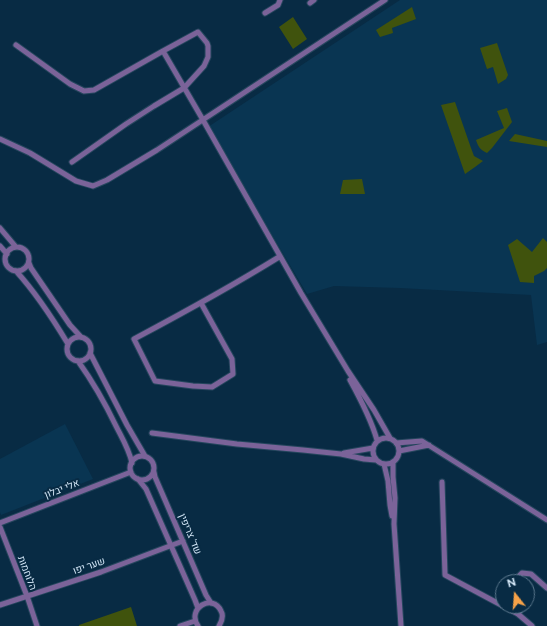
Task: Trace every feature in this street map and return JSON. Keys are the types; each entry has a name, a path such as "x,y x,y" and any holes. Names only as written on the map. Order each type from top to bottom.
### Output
{"street":[{"path":"265,13 278,5 280,0"},
{"path":"0,139 30,152 76,180 93,186 107,180 203,120 385,0"},
{"path":"16,45 70,84 84,91 94,90 198,32 207,43 208,56 204,66 184,88 126,124 72,162"},
{"path":"163,51 279,257 390,438 396,443 399,451 393,462 389,464 380,463 374,457 372,452 373,448 381,438 390,438"},
{"path":"0,228 16,247 26,251 31,268 70,325 90,345 90,353 86,359 78,361 74,360 68,355 67,349 68,344 74,338 81,337"},
{"path":"0,246 7,254"},
{"path":"16,247 7,254 5,260 7,265 12,270 16,271 22,278 51,316 68,344"},
{"path":"201,303 232,359 232,374 212,387 193,386 155,380 134,339 201,303 279,257"},
{"path":"16,271 24,269 29,263"},
{"path":"90,353 127,425 145,456 152,460 154,472 146,480 138,479"},
{"path":"78,361 103,400 129,452 132,463 131,472 146,489 198,608"},
{"path":"348,371 350,380 368,414 378,440"},
{"path":"152,433 237,444 341,454 376,460"},
{"path":"396,443 422,441 547,520"},
{"path":"399,451 429,445"},
{"path":"341,454 373,448"},
{"path":"132,463 137,457 145,456"},
{"path":"393,462 395,498 394,524 401,626"},
{"path":"384,464 394,524"},
{"name":"אלי יבלון","path":"0,523 131,472"},
{"name":"שד' צריפין","path":"154,472 206,595 211,603 218,607 223,614 220,626"},
{"path":"442,482 445,575 495,602"},
{"name":"הלוחמות","path":"0,527 37,626"},
{"name":"שער יפו","path":"0,605 101,572 183,541"},
{"path":"521,574 531,574"},
{"path":"535,578 547,588"},
{"path":"180,626 197,624 195,616 198,608 206,603 211,603"},
{"path":"518,614 532,626"}],"shaded area":[{"path":"400,0 547,0 547,342 537,345 531,295 334,286 307,294 208,127"},
{"path":"65,424 93,479 1,515 0,459"}],"green space":[{"path":"412,7 416,19 392,28 393,33 380,37 376,30"},
{"path":"293,17 307,39 293,49 279,27"},
{"path":"497,43 508,75 506,79 498,84 493,67 487,69 480,48"},
{"path":"455,102 474,156 483,161 465,174 441,105"},
{"path":"507,108 512,122 487,153 483,151 476,140 504,128 497,111"},
{"path":"515,134 547,141 547,147 509,141"},
{"path":"362,179 365,194 340,194 343,180"},
{"path":"543,238 547,242 547,268 534,276 534,283 520,282 508,245 517,239 532,252"},
{"path":"131,607 137,626 79,626 79,625"}]}
